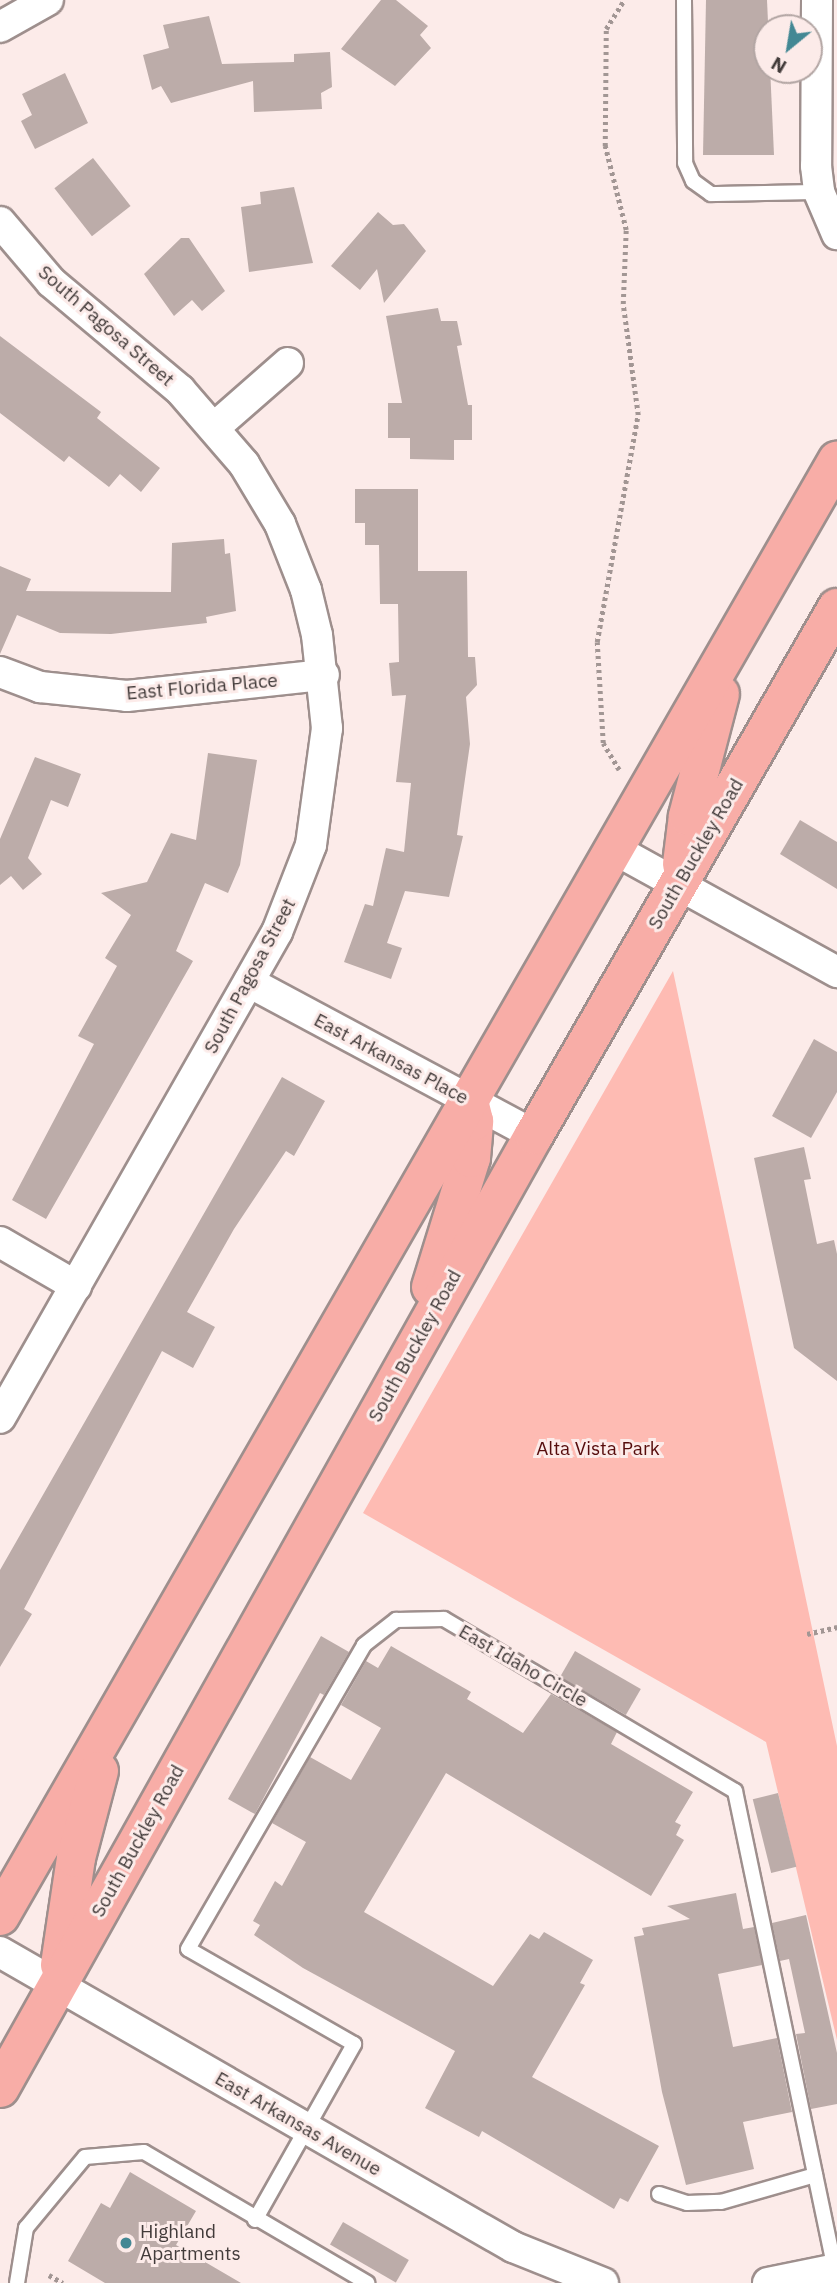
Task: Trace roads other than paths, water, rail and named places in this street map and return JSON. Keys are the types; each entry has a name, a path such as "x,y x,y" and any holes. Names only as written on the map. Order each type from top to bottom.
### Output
{"main road":[{"path":"0,1916 837,461"},
{"name":"South Buckley Road","path":"0,2088 534,1135 835,615"},
{"path":"679,883 700,766 738,632"},
{"path":"412,1353 471,1158 474,1121 468,1101"},
{"path":"57,1986 76,1858 114,1718"}],"street":[{"path":"0,27 48,0"},
{"path":"824,5 819,192 837,234"},
{"name":"South Pagosa Street","path":"0,222 51,282 180,390 215,427 280,524 306,590 324,675 327,728 311,845 277,932 0,1418"},
{"path":"215,427 288,363"},
{"name":"East Florida Place","path":"0,672 40,687 127,696 324,675"},
{"path":"614,849 837,972"},
{"name":"East Arkansas Place","path":"249,982 534,1135"},
{"path":"0,1242 76,1286"},
{"name":"East Arkansas Avenue","path":"0,1952 513,2248 595,2282"},
{"path":"768,2283 836,2273"}],"lane":[{"path":"684,0 685,163 693,181 711,194 819,192"},
{"name":"East Idaho Circle","path":"306,2129 354,2044 188,1948 364,1645 396,1620 444,1619 735,1791 836,2273"},
{"path":"255,2220 306,2129"},
{"path":"17,2283 26,2228 85,2157 144,2152 255,2220 367,2283"},
{"path":"659,2194 687,2203 720,2203 815,2175"}],"place":[{"name":"Highland Apartments","path":"126,2243"}],"park label":[{"name":"Alta Vista Park","path":"598,1449"}]}
